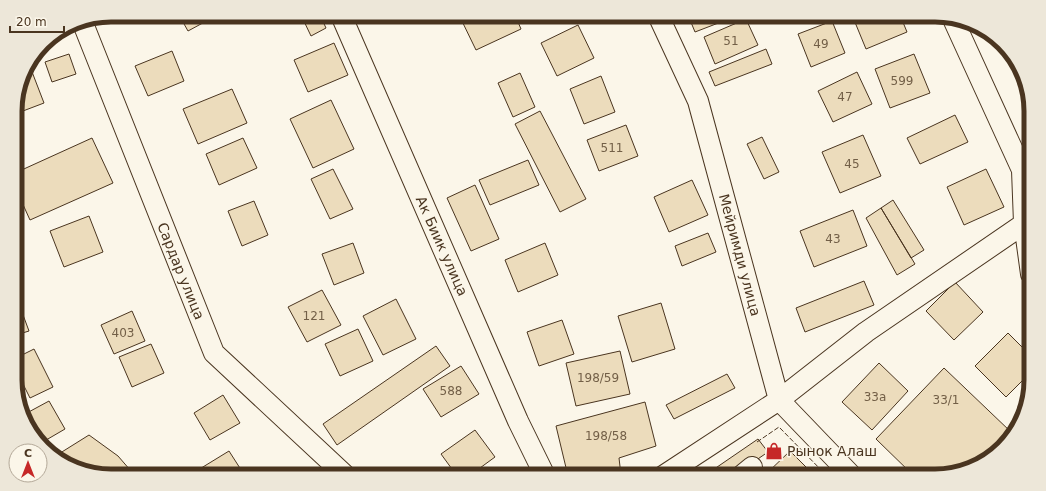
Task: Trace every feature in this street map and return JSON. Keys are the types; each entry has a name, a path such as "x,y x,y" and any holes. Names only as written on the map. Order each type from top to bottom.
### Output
{"street":[{"name":"Ак Биик улица","path":"344,22 515,413 542,469"},
{"name":"Мейримди улица","path":"661,22 698,101 779,400 845,469"},
{"path":"956,25 1022,170 1024,190"},
{"name":"Сардар улица","path":"84,26 214,353 338,469"},
{"path":"674,469 779,400 866,332 1024,223"}],"building":[{"path":"183,22 205,22 188,31"},
{"path":"304,22 323,22 326,28 311,36"},
{"path":"462,22 518,22 521,29 476,50"},
{"path":"691,22 721,22 695,32"},
{"path":"739,22 747,22 758,45 715,64 704,37"},
{"path":"832,22 845,53 811,67 798,34"},
{"path":"855,22 903,22 907,32 866,49"},
{"path":"578,25 594,58 557,76 541,43"},
{"path":"334,43 348,75 308,92 294,60"},
{"path":"766,49 772,64 715,86 709,72"},
{"path":"172,51 184,81 148,96 135,66"},
{"path":"69,54 76,74 52,82 45,62"},
{"path":"914,54 930,93 890,108 875,69"},
{"path":"32,71 44,103 22,111 25,88"},
{"path":"857,72 872,104 833,122 818,91"},
{"path":"520,73 535,107 513,117 498,83"},
{"path":"601,76 615,112 584,124 570,89"},
{"path":"232,89 247,123 198,144 183,109"},
{"path":"331,100 354,149 313,168 290,119"},
{"path":"540,111 586,199 560,212 515,124"},
{"path":"955,115 968,142 920,164 907,138"},
{"path":"626,125 638,156 599,171 587,140"},
{"path":"863,135 881,176 840,193 822,152"},
{"path":"762,137 779,172 764,179 747,144"},
{"path":"92,138 113,183 30,220 22,202 22,170"},
{"path":"243,138 257,168 219,185 206,154"},
{"path":"528,160 539,185 490,205 479,180"},
{"path":"333,169 353,209 330,219 311,179"},
{"path":"986,169 1004,207 964,225 947,187"},
{"path":"692,180 708,215 669,232 654,197"},
{"path":"475,185 499,239 471,251 447,198"},
{"path":"893,200 924,250 911,258 881,208"},
{"path":"254,201 268,235 242,246 228,211"},
{"path":"881,208 915,264 897,275 866,218"},
{"path":"853,210 867,246 814,267 800,231"},
{"path":"89,216 103,252 64,267 50,231"},
{"path":"708,233 716,252 682,266 675,246"},
{"path":"353,243 364,273 334,285 322,254"},
{"path":"545,243 558,275 518,292 505,260"},
{"path":"864,281 874,305 805,332 796,308"},
{"path":"955,282 983,312 954,340 926,311"},
{"path":"322,290 341,325 307,342 288,307"},
{"path":"396,299 416,339 383,355 363,316"},
{"path":"661,303 675,349 632,362 618,316"},
{"path":"132,311 145,341 114,354 101,325"},
{"path":"22,312 29,331 22,333"},
{"path":"562,320 574,354 539,366 527,332"},
{"path":"358,329 373,361 340,376 325,344"},
{"path":"1008,333 1024,349 1024,379 1006,397 975,366"},
{"path":"151,344 164,373 132,387 119,357"},
{"path":"436,346 450,366 337,445 323,424"},
{"path":"34,349 53,387 30,398 22,382 22,355"},
{"path":"620,351 630,394 576,406 566,363"},
{"path":"879,363 908,391 872,430 842,402"},
{"path":"461,366 479,394 441,417 423,389"},
{"path":"944,368 1009,430 994,447 974,460 940,469 907,469 876,439"},
{"path":"727,374 735,388 674,419 666,405"},
{"path":"223,395 240,423 210,440 194,413"},
{"path":"49,401 65,429 46,440 40,434 28,412"},
{"path":"645,402 656,446 619,458 620,469 566,469 556,426"},
{"path":"475,430 495,457 479,469 452,469 441,454"},
{"path":"89,435 118,456 129,469 106,469 88,466 60,453"},
{"path":"758,439 768,452 743,469 714,469"},
{"path":"229,451 241,469 200,469"},
{"path":"790,451 808,469 771,469"}],"fence":[{"path":"757,442 779,427 820,469"}],"place":[{"name":"Рынок Алаш","path":"774,451"}]}
